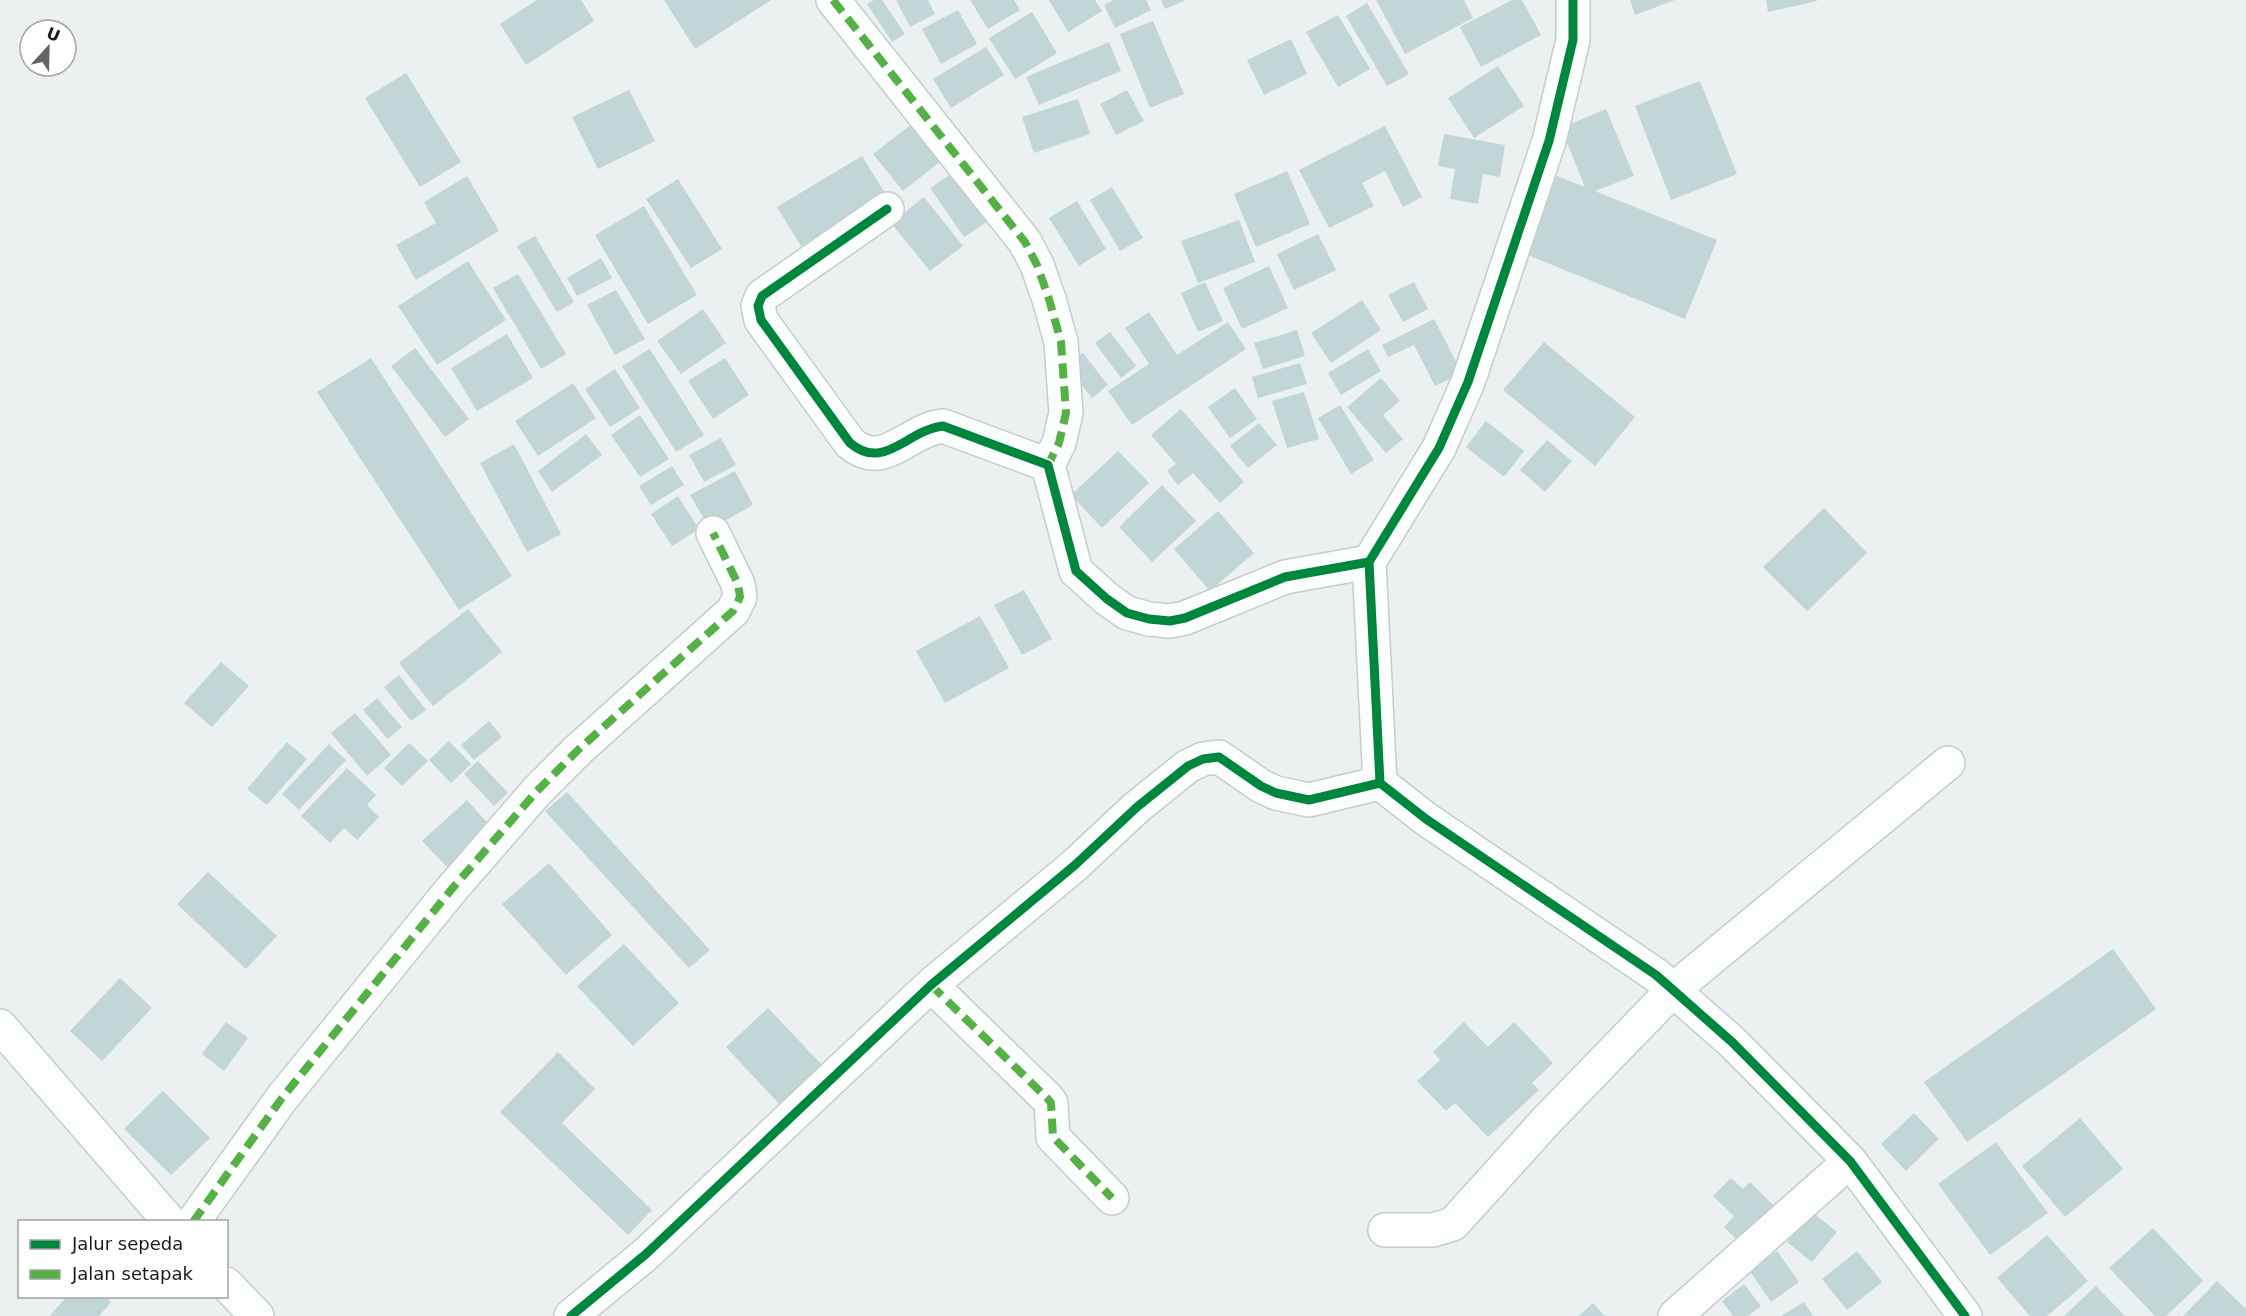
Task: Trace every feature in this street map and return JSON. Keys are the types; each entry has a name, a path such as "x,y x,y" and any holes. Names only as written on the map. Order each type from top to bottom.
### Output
{"street":[{"path":"833,0 1024,242 1036,265 1061,342 1066,413 1059,443 1048,465 1076,571 1107,599 1127,612 1170,621 1185,618 1285,577 1369,562"},
{"path":"1573,0 1573,40 1549,141 1468,382 1439,448 1369,562 1380,783 1426,819 1674,989 1732,1042 1850,1161 1965,1316"},
{"path":"887,208 762,296 758,306 761,320 850,443 862,453 879,455 929,428 943,426 1048,465"},
{"path":"194,1220 282,1098 451,890 537,791 579,749 733,611 740,597 738,584 712,533"},
{"path":"571,1316 646,1254 931,986 1075,865 1137,807 1188,766 1203,759 1219,757 1261,786 1276,793 1309,800 1380,783"},
{"path":"1385,1230 1433,1230 1453,1224 1547,1120 1674,989 1948,763"},
{"path":"931,986 1047,1098 1051,1103 1053,1137 1112,1198"},
{"path":"0,1026 169,1220"},
{"path":"1675,1316 1850,1161"},
{"path":"228,1286 257,1316"}],"building":[{"path":"537,0 581,0 594,21 526,65 500,24"},
{"path":"664,0 771,0 695,49"},
{"path":"874,0 882,0 905,34 892,42 867,4"},
{"path":"896,0 928,0 935,14 910,27"},
{"path":"970,0 1014,0 1020,10 988,29"},
{"path":"1049,0 1095,0 1102,11 1068,32"},
{"path":"1114,0 1146,0 1151,10 1115,28 1104,5"},
{"path":"1161,0 1186,0 1165,9"},
{"path":"1376,0 1464,0 1473,18 1405,54"},
{"path":"1512,0 1522,0 1541,35 1481,67 1460,27"},
{"path":"1630,0 1675,0 1635,15"},
{"path":"1766,0 1817,0 1817,1 1768,12"},
{"path":"1367,3 1409,74 1387,86 1346,16"},
{"path":"958,10 977,44 941,64 922,29"},
{"path":"1032,12 1057,53 1015,79 989,38"},
{"path":"1338,15 1370,69 1338,87 1306,32"},
{"path":"1153,21 1184,94 1150,108 1120,34"},
{"path":"1291,39 1307,74 1264,95 1247,60"},
{"path":"1109,42 1121,71 1039,105 1026,77"},
{"path":"986,47 1004,75 951,108 933,79"},
{"path":"1498,66 1524,106 1474,138 1448,98"},
{"path":"406,73 461,162 420,187 365,98"},
{"path":"1700,81 1737,174 1671,200 1635,106"},
{"path":"629,90 655,141 598,169 572,117"},
{"path":"1127,90 1144,121 1116,135 1100,104"},
{"path":"1078,99 1090,134 1034,153 1022,117"},
{"path":"1606,109 1634,176 1595,191 1717,240 1685,319 1523,253 1555,175 1585,187 1561,128"},
{"path":"912,124 941,161 903,191 873,154"},
{"path":"1385,126 1422,197 1403,207 1385,171 1362,183 1374,206 1329,228 1299,170"},
{"path":"1444,134 1505,145 1500,177 1483,174 1478,204 1450,199 1455,169 1438,166"},
{"path":"862,156 886,195 801,246 777,207"},
{"path":"1287,171 1310,224 1256,247 1234,194"},
{"path":"954,172 987,222 964,237 930,188"},
{"path":"467,176 499,231 416,280 396,245 436,223 424,202"},
{"path":"678,179 722,249 691,268 646,199"},
{"path":"1112,187 1143,238 1120,251 1090,200"},
{"path":"924,197 963,246 930,271 891,223"},
{"path":"1077,201 1106,249 1079,266 1049,218"},
{"path":"644,206 697,295 648,324 595,235"},
{"path":"1239,220 1255,262 1198,283 1181,241"},
{"path":"1318,234 1336,270 1294,290 1277,254"},
{"path":"535,236 574,302 557,312 517,246"},
{"path":"601,258 612,278 577,296 567,278"},
{"path":"468,261 506,320 437,365 398,306"},
{"path":"1269,266 1288,308 1242,329 1223,288"},
{"path":"518,274 566,354 541,369 493,288"},
{"path":"1205,282 1223,321 1198,332 1181,293"},
{"path":"1414,282 1428,309 1403,322 1388,295"},
{"path":"616,290 645,339 615,355 587,305"},
{"path":"1362,300 1381,330 1331,363 1311,333"},
{"path":"703,309 726,343 681,374 657,341"},
{"path":"1149,312 1177,355 1228,322 1246,349 1132,425 1108,391 1149,364 1125,328"},
{"path":"1434,319 1462,373 1435,386 1414,345 1388,357 1382,345"},
{"path":"1297,330 1305,356 1263,369 1254,343"},
{"path":"1110,332 1136,366 1121,378 1095,343"},
{"path":"507,334 533,378 477,411 451,368"},
{"path":"1544,342 1635,417 1595,466 1503,390"},
{"path":"415,348 469,419 445,437 391,366"},
{"path":"650,349 704,435 676,452 622,366"},
{"path":"1368,349 1381,371 1341,395 1328,373"},
{"path":"1083,353 1108,385 1092,398 1066,365"},
{"path":"371,358 512,576 459,610 317,392"},
{"path":"725,358 749,395 713,419 688,381"},
{"path":"1300,363 1307,384 1258,398 1252,377"},
{"path":"615,369 640,408 610,427 585,389"},
{"path":"1381,378 1400,401 1383,415 1403,439 1386,453 1347,407"},
{"path":"573,383 596,418 538,456 515,421"},
{"path":"1235,388 1257,419 1230,438 1208,407"},
{"path":"1304,392 1319,439 1287,448 1272,401"},
{"path":"1340,405 1374,460 1351,474 1318,418"},
{"path":"1181,409 1244,482 1220,503 1193,473 1178,485 1167,471 1176,464 1151,435"},
{"path":"640,415 669,459 640,477 611,435"},
{"path":"1486,421 1524,451 1504,477 1466,447"},
{"path":"1259,423 1277,445 1248,468 1230,446"},
{"path":"586,434 602,455 552,492 538,471"},
{"path":"721,438 736,465 704,482 689,455"},
{"path":"1547,440 1572,461 1545,492 1520,470"},
{"path":"514,444 561,534 527,552 480,463"},
{"path":"1118,451 1149,483 1102,528 1071,495"},
{"path":"672,466 684,485 651,505 639,486"},
{"path":"735,471 753,505 710,529 690,495"},
{"path":"1162,485 1196,521 1152,562 1119,527"},
{"path":"678,496 699,529 672,546 651,514"},
{"path":"1824,508 1867,553 1807,611 1763,567"},
{"path":"1218,511 1254,553 1210,591 1174,549"},
{"path":"1024,590 1052,639 1022,655 994,605"},
{"path":"468,609 502,652 433,706 399,663"},
{"path":"980,616 1009,668 945,703 916,651"},
{"path":"221,662 249,686 212,727 184,703"},
{"path":"399,675 426,710 411,721 384,687"},
{"path":"377,698 402,727 388,739 363,710"},
{"path":"355,713 391,755 367,776 331,733"},
{"path":"489,721 502,737 474,760 461,745"},
{"path":"449,741 471,764 451,783 429,760"},
{"path":"287,742 307,759 267,805 247,789"},
{"path":"409,743 428,761 402,786 384,768"},
{"path":"329,744 346,760 299,810 282,794"},
{"path":"478,761 508,793 494,806 464,774"},
{"path":"347,768 376,795 367,805 379,817 357,840 344,828 330,843 301,816"},
{"path":"567,792 710,950 689,968 545,811"},
{"path":"467,800 494,830 450,870 422,841"},
{"path":"549,863 612,935 566,975 502,904"},
{"path":"208,872 277,936 246,969 177,904"},
{"path":"624,944 679,1003 633,1046 577,986"},
{"path":"2113,949 2156,1009 1967,1142 1924,1082"},
{"path":"120,978 152,1008 102,1061 70,1031"},
{"path":"768,1008 823,1066 781,1106 726,1047"},
{"path":"226,1022 248,1038 224,1071 202,1054"},
{"path":"1464,1022 1488,1047 1514,1022 1553,1063 1532,1083 1539,1090 1488,1137 1455,1103 1446,1111 1417,1081 1440,1060 1433,1052"},
{"path":"558,1052 595,1089 562,1123 652,1210 628,1235 500,1112"},
{"path":"163,1091 210,1138 171,1175 124,1129"},
{"path":"1914,1113 1939,1139 1906,1171 1881,1144"},
{"path":"2080,1118 2123,1169 2065,1217 2022,1166"},
{"path":"1996,1142 2048,1213 1990,1255 1938,1184"},
{"path":"1731,1178 1743,1189 1750,1182 1775,1207 1740,1243 1724,1227 1734,1216 1713,1196"},
{"path":"1811,1211 1837,1232 1812,1262 1787,1242"},
{"path":"2153,1228 2203,1281 2166,1316 2155,1316 2109,1268"},
{"path":"2047,1235 2088,1281 2047,1316 2030,1316 1997,1278"},
{"path":"1777,1251 1799,1282 1771,1302 1749,1270"},
{"path":"1857,1251 1882,1282 1847,1310 1822,1279"},
{"path":"2217,1281 2246,1309 2246,1316 2183,1316"},
{"path":"1744,1284 1761,1306 1748,1316 1733,1316 1722,1301"},
{"path":"2096,1286 2125,1316 2064,1316"},
{"path":"65,1298 107,1298 111,1302 99,1316 50,1316"},
{"path":"1804,1302 1813,1316 1781,1316"},
{"path":"1593,1303 1605,1316 1579,1316"}],"marked path":[{"path":"833,0 1025,242 1037,265 1061,342 1066,413 1059,443 1048,465"},
{"path":"194,1220 282,1098 451,890 537,791 579,749 733,611 740,597 738,584 713,533"},
{"path":"931,985 1047,1098 1051,1103 1053,1137 1112,1198"}],"cycle path":[{"path":"1573,0 1573,40 1549,141 1468,382 1439,448 1369,562 1380,783 1426,819 1656,975 1732,1042 1850,1161 1965,1316"},
{"path":"887,209 762,296 758,306 761,320 850,443 862,451 874,453 885,451 918,434 943,426 1048,465 1076,571 1107,599 1127,613 1149,619 1170,621 1185,618 1285,577 1369,562"},
{"path":"571,1316 646,1254 931,985 1075,865 1137,807 1188,766 1203,759 1219,757 1261,786 1276,793 1309,800 1380,783"}]}
